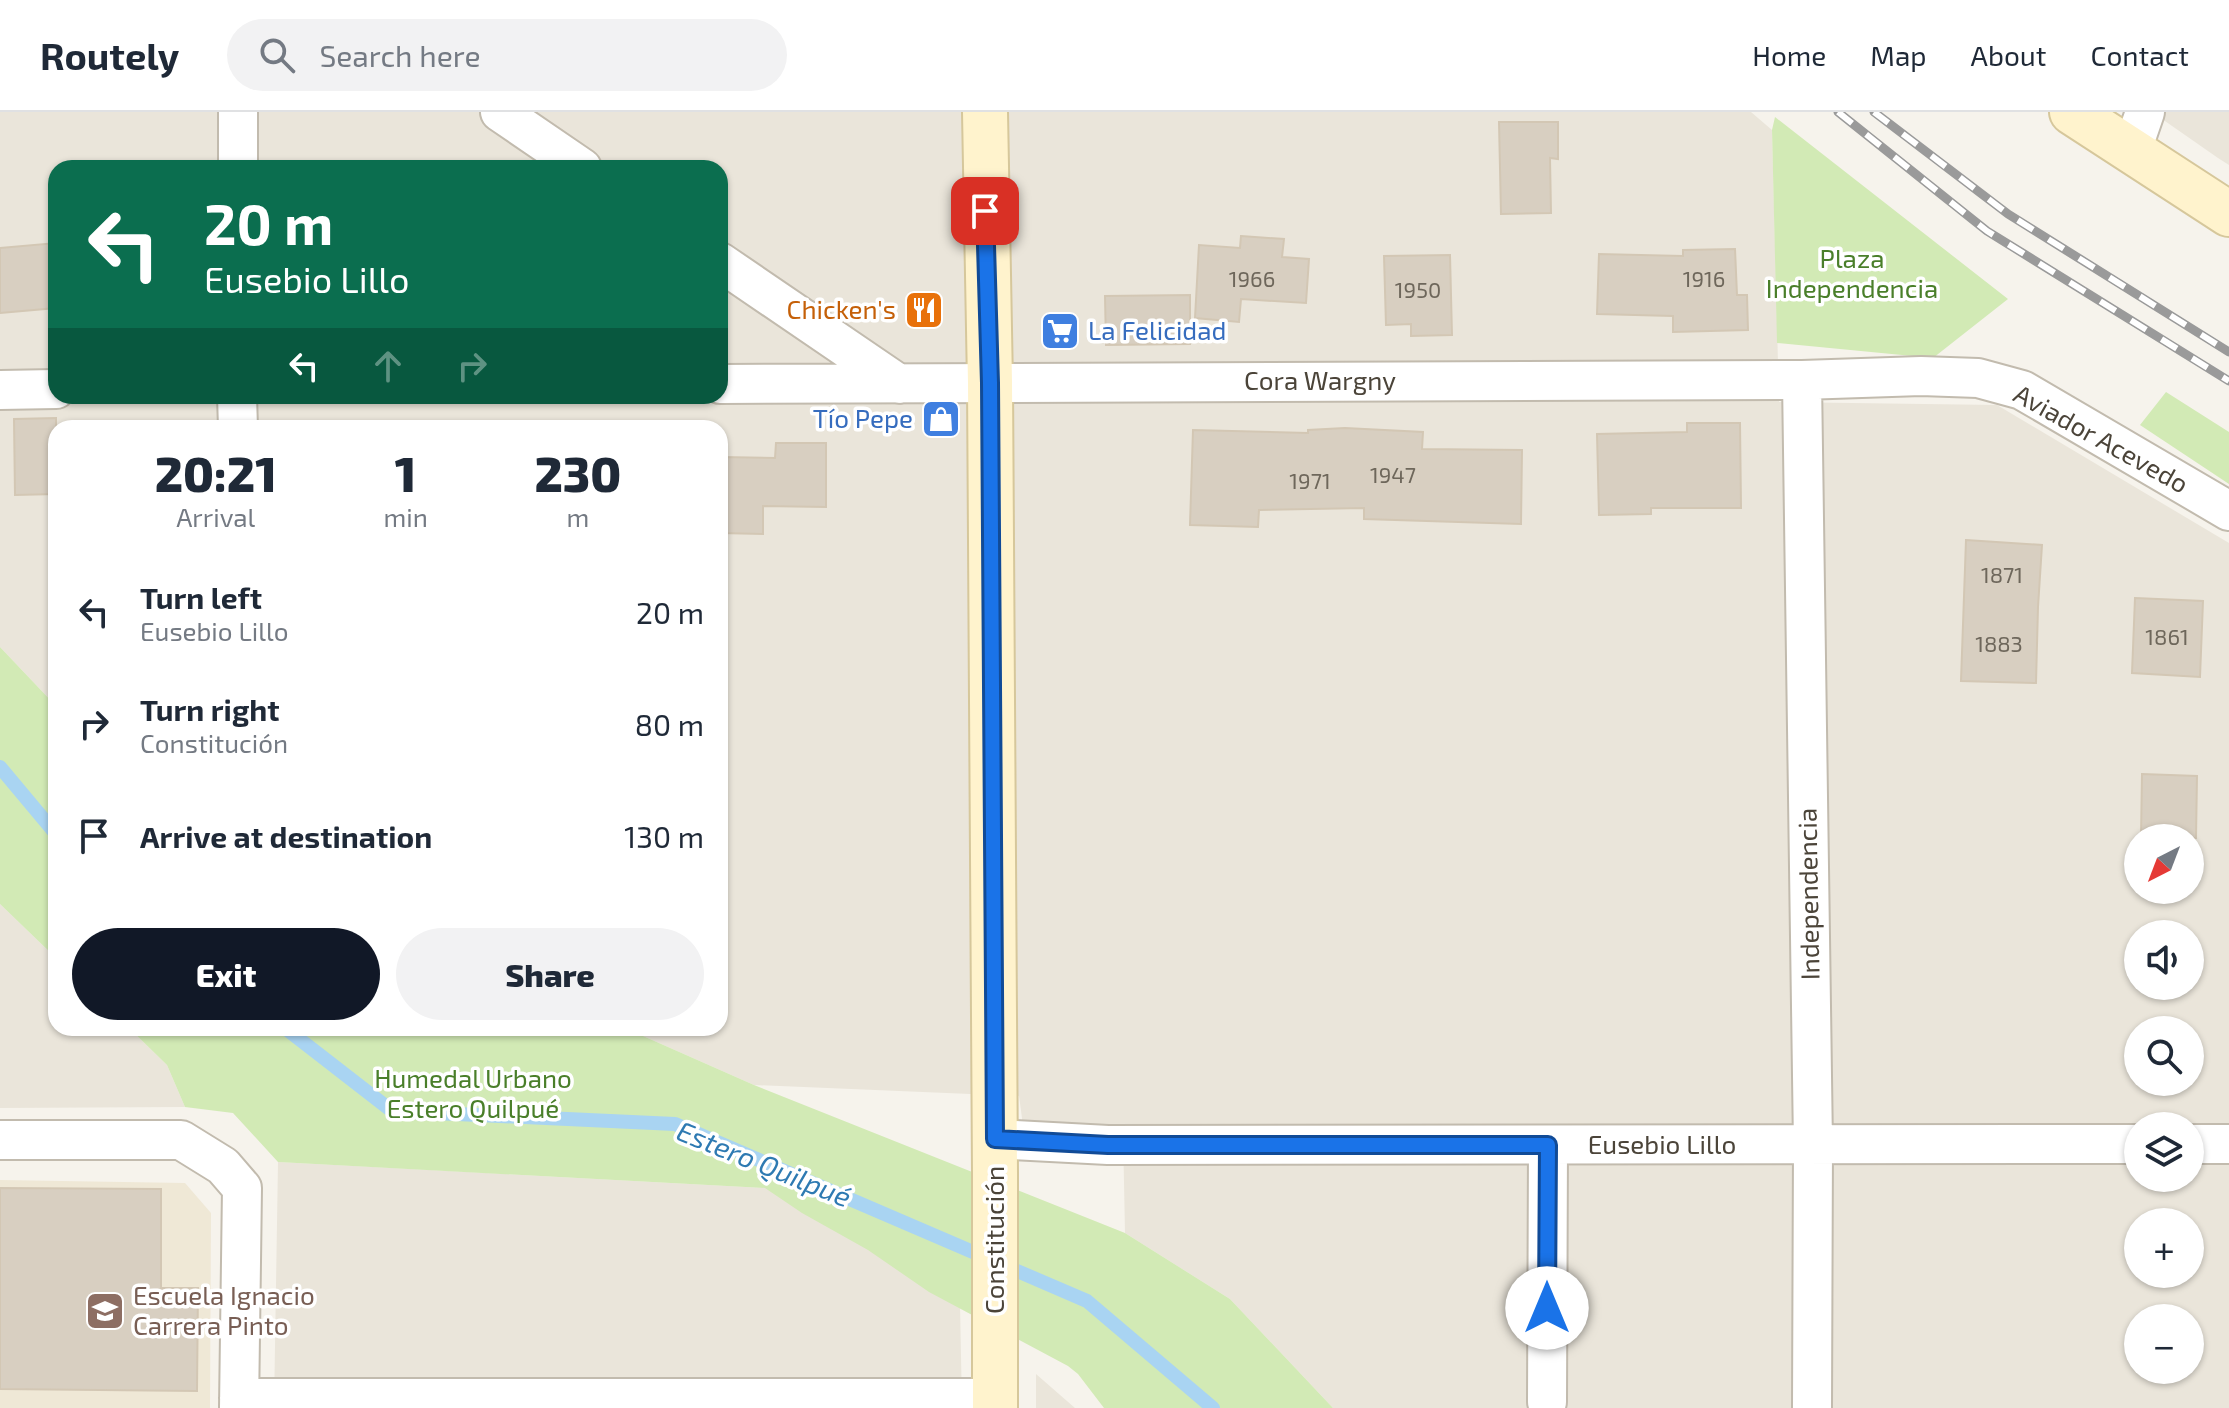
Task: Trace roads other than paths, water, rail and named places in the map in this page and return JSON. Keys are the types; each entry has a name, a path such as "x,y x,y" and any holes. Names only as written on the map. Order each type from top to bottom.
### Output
{"street":[{"path":"238,112 238,160"},
{"path":"500,112 550,128 576,160"},
{"name":"Constitución","path":"985,112 990,383 995,1403"},
{"path":"2072,112 2138,131 2229,214"},
{"path":"728,267 899,384"},
{"name":"Cora Wargny","path":"728,384 1802,380 1921,376"},
{"name":"Aviador Acevedo","path":"1921,376 1978,378 2022,390 2229,511"},
{"name":"Independencia","path":"1802,380 1813,1145 1812,1408"},
{"path":"0,390 48,389"},
{"path":"0,1140 181,1140 223,1166 242,1188 239,1403 995,1403"},
{"name":"Eusebio Lillo","path":"995,1156 1108,1145 2124,1144"},
{"path":"2204,1144 2229,1144"},
{"path":"1547,1402 1548,1145"}],"waterway":[{"name":"Estero Quilpué","path":"0,767 48,824"},
{"name":"Estero Quilpué","path":"295,1036 392,1111 675,1124 1087,1301 1213,1408"}],"railway":[{"path":"1838,112 1987,231 2229,381"},
{"path":"1874,112 2008,214 2229,352"}],"place":[{"name":"Chicken's","path":"924,310"},
{"name":"La Felicidad","path":"1060,331"},
{"name":"Tío Pepe","path":"941,419"},
{"name":"Escuela Ignacio Carrera Pinto","path":"105,1311"}],"park label":[{"name":"Plaza Independencia","path":"1852,274"},
{"name":"Humedal Urbano Estero Quilpué","path":"473,1094"}]}
